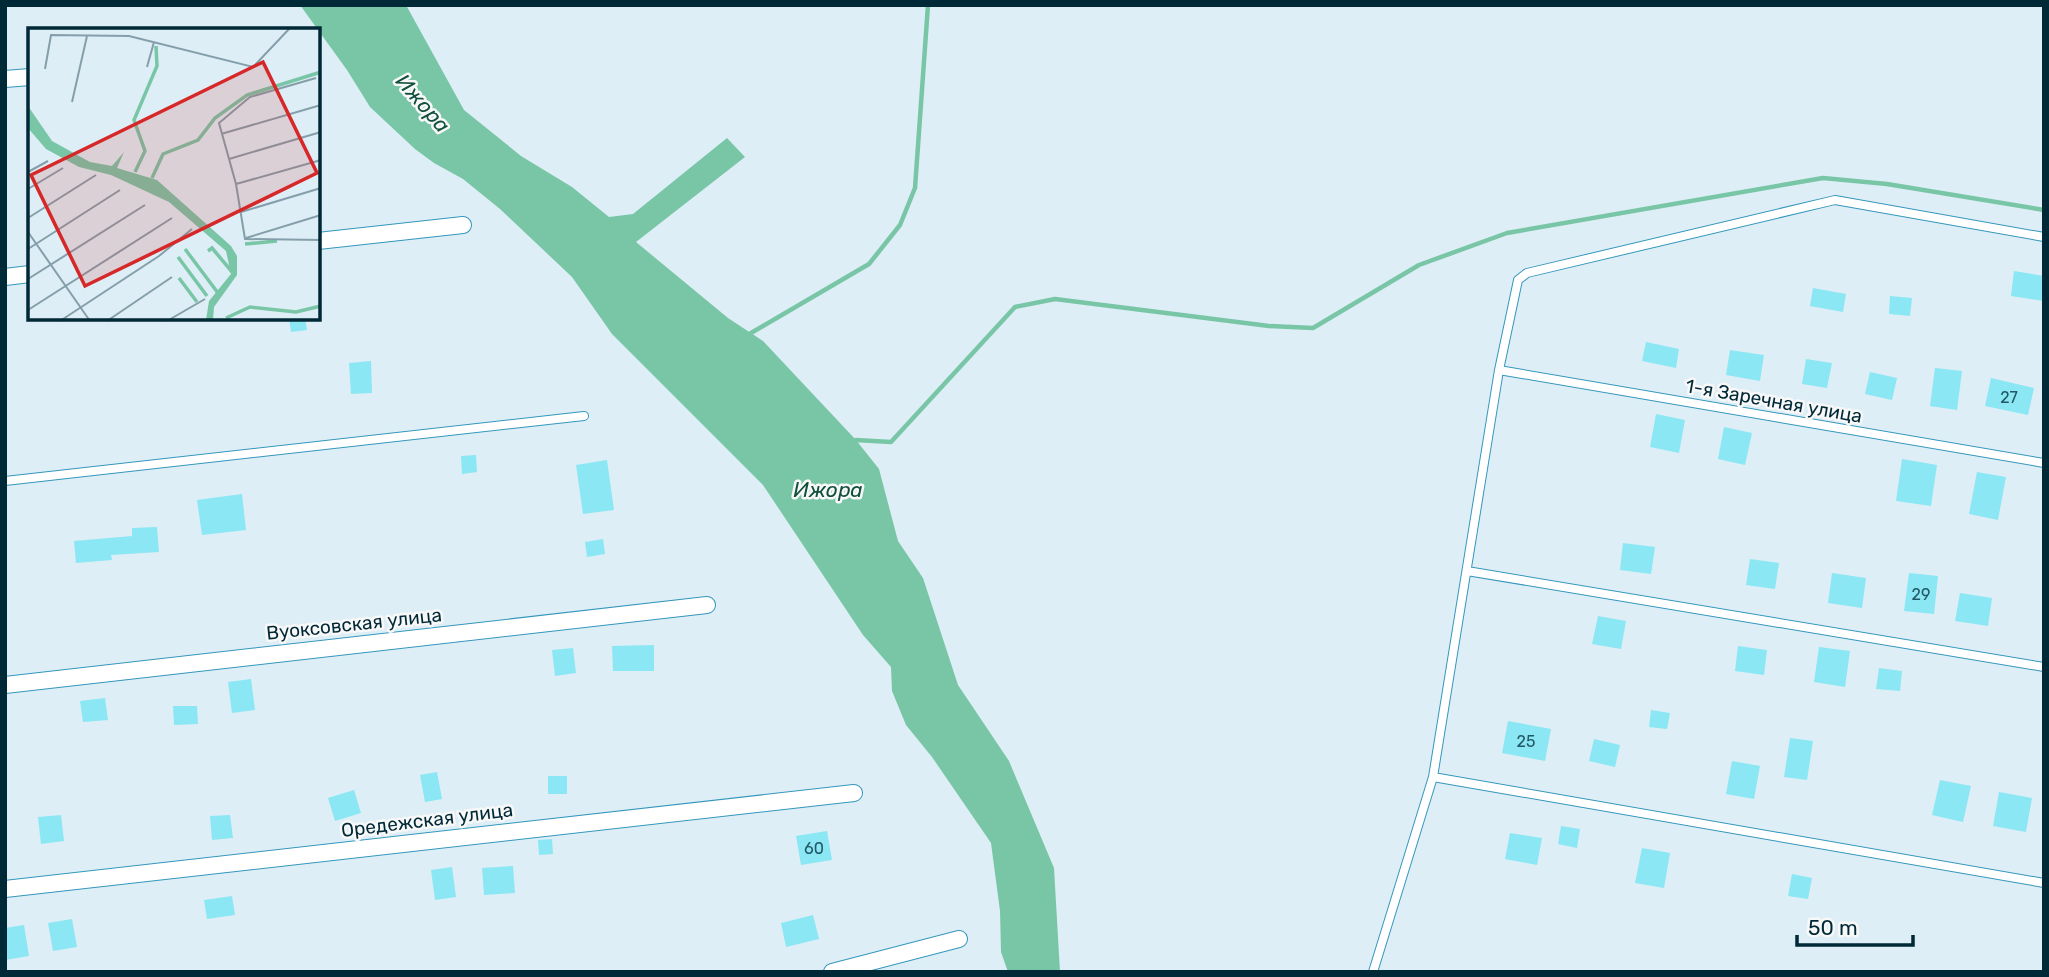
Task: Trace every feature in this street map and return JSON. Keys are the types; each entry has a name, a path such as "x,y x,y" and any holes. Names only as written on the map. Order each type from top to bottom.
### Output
{"street":[{"path":"5,79 28,77"},
{"path":"320,241 463,225"},
{"path":"5,277 28,274"},
{"name":"Вуоксовская улица","path":"5,685 707,605"},
{"name":"Оредежская улица","path":"5,889 854,793"},
{"path":"831,972 959,939"}],"lane":[{"path":"1373,972 1433,777 1499,370 1518,280 1527,273 1835,200 2044,237"},
{"name":"1-я Заречная улица","path":"1499,370 2044,463"},
{"path":"5,481 584,416"},
{"path":"1467,571 2044,667"},
{"path":"1433,777 2044,883"}],"water":[{"name":"Ижора","path":"300,5 406,5 464,110 521,156 572,187 609,217 633,214 727,138 745,157 636,242 728,318 763,341 856,440 879,469 898,541 923,578 958,685 1009,761 1054,868 1060,972 1008,972 1001,952 1000,911 991,843 932,757 906,725 892,691 891,667 863,635 763,485 612,334 572,277 500,209 463,179 415,149 370,107 320,33 320,28 317,28"}],"building":[{"path":"2014,271 2044,276 2044,301 2011,296"},
{"path":"1813,288 1846,294 1843,312 1810,306"},
{"path":"1890,296 1912,298 1910,316 1889,314"},
{"path":"289,320 305,320 307,330 291,332"},
{"path":"1646,342 1679,349 1676,368 1642,361"},
{"path":"1730,350 1764,355 1760,381 1726,375"},
{"path":"1806,359 1832,363 1827,388 1802,384"},
{"path":"371,361 372,393 351,394 349,363"},
{"path":"1935,368 1962,371 1957,410 1930,406"},
{"path":"1870,372 1897,378 1892,400 1865,394"},
{"path":"1991,378 2034,388 2028,415 1985,406"},
{"path":"1656,414 1685,420 1679,453 1650,447"},
{"path":"1724,427 1752,433 1745,465 1718,459"},
{"path":"476,455 477,472 462,474 461,456"},
{"path":"1902,459 1937,465 1931,506 1896,501"},
{"path":"607,460 614,510 583,514 576,465"},
{"path":"1977,472 2006,477 1998,520 1969,514"},
{"path":"242,494 246,530 202,535 197,500"},
{"path":"157,527 159,552 111,555 112,560 76,563 74,541 132,536 132,528"},
{"path":"603,539 605,554 587,557 585,542"},
{"path":"1623,543 1655,547 1651,574 1620,570"},
{"path":"1750,559 1779,563 1775,589 1746,585"},
{"path":"1832,573 1866,578 1862,608 1828,603"},
{"path":"1909,573 1938,576 1934,614 1904,611"},
{"path":"1960,593 1992,598 1988,626 1955,621"},
{"path":"1598,616 1626,621 1621,649 1592,644"},
{"path":"654,645 654,671 613,671 612,646"},
{"path":"1738,646 1767,650 1764,675 1735,671"},
{"path":"1819,647 1850,651 1845,687 1814,682"},
{"path":"573,648 576,673 555,676 552,650"},
{"path":"1879,668 1902,671 1900,691 1876,689"},
{"path":"251,679 255,710 232,713 228,682"},
{"path":"105,698 108,720 83,722 80,701"},
{"path":"173,706 197,706 198,724 174,725"},
{"path":"1651,710 1670,713 1667,729 1649,727"},
{"path":"1508,721 1551,729 1545,761 1502,753"},
{"path":"1790,738 1813,741 1807,780 1784,777"},
{"path":"1594,739 1620,745 1615,767 1589,761"},
{"path":"1732,761 1760,766 1754,799 1726,794"},
{"path":"437,772 442,799 425,802 420,775"},
{"path":"548,776 567,776 567,794 548,794"},
{"path":"1940,780 1971,786 1963,822 1932,815"},
{"path":"354,790 361,813 335,821 328,798"},
{"path":"1999,792 2032,798 2026,832 1993,826"},
{"path":"61,815 64,841 41,844 38,817"},
{"path":"230,815 233,838 212,840 210,816"},
{"path":"1561,826 1580,829 1577,848 1558,844"},
{"path":"827,831 832,860 801,865 796,836"},
{"path":"1510,833 1542,838 1537,865 1505,859"},
{"path":"552,839 553,854 539,855 538,840"},
{"path":"1642,848 1670,853 1664,888 1635,883"},
{"path":"513,866 515,893 484,895 482,868"},
{"path":"452,867 456,897 435,900 431,870"},
{"path":"1792,874 1812,878 1808,899 1788,896"},
{"path":"232,896 235,915 207,919 204,900"},
{"path":"813,915 819,939 786,947 781,923"},
{"path":"72,919 77,947 53,951 48,923"},
{"path":"24,925 29,956 5,960 5,928"}],"waterway":[{"path":"751,333 869,264 900,225 915,188 928,5"},
{"path":"856,440 891,442 1015,307 1055,299 1269,326 1313,328 1419,265 1507,233 1823,178 1887,184 2044,210"}]}
